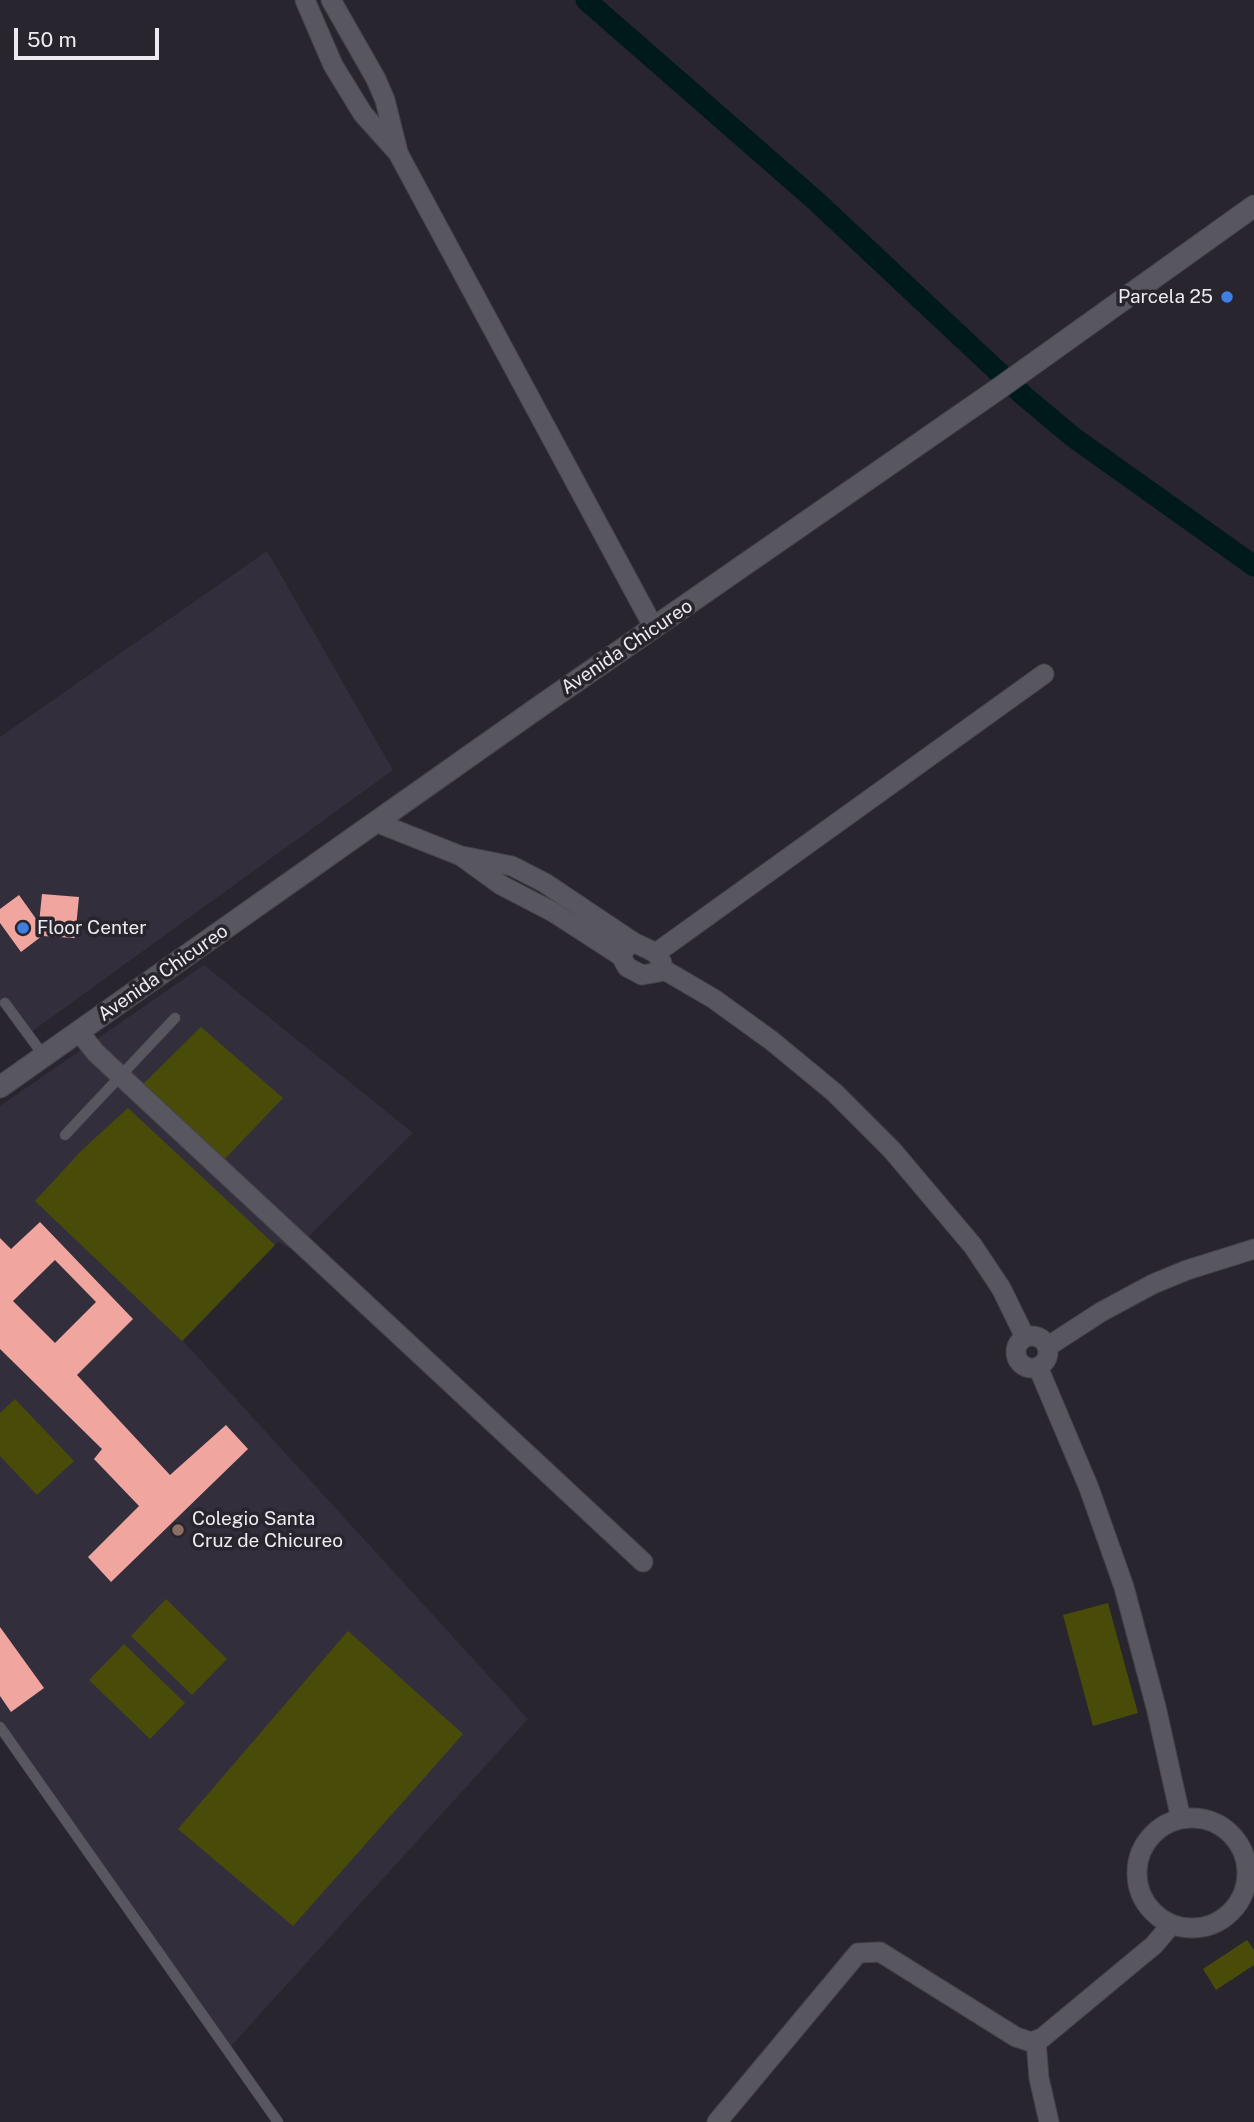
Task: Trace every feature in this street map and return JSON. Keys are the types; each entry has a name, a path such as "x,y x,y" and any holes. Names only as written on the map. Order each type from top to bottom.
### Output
{"main road":[{"name":"Avenida Chicureo","path":"0,1087 1023,372 1254,206"}],"street":[{"path":"305,0 318,35 350,94 398,153 654,628"},
{"path":"331,0 385,100 398,153"},
{"path":"627,949 627,967 642,975 654,974 658,960 1044,674"},
{"path":"378,823 461,856 501,885 627,949 658,960 772,1041 835,1094 885,1142 973,1246 1001,1288 1025,1337"},
{"path":"79,1032 121,1077 643,1562"},
{"path":"1047,1347 1101,1312 1153,1284 1210,1262 1254,1249"},
{"path":"1036,1336 1047,1347 1046,1359 1038,1367 1021,1365 1016,1356 1017,1345 1025,1337 1036,1336"},
{"path":"1038,1367 1089,1488 1125,1587 1181,1819"},
{"path":"1181,1819 1202,1819 1230,1833 1246,1861 1250,1880 1240,1901 1219,1922 1200,1928 1171,1925 1155,1915 1143,1900 1137,1883 1137,1864 1143,1846 1156,1832 1181,1819"},
{"path":"717,2122 852,1958 866,1950 886,1955 1026,2042 1036,2041 1154,1945 1171,1925"},
{"path":"1036,2041 1039,2078 1049,2122"}],"lane":[{"path":"5,1003 44,1056"},
{"path":"65,1135 176,1018"},
{"path":"0,1727 278,2122"}],"shaded area":[{"path":"267,551 393,770 23,1038 0,1005 0,737"},
{"name":"Colegio Santa Cruz de Chicureo","path":"204,965 413,1133 294,1251 278,1242 183,1341 528,1719 231,2046 0,1728 0,1106"},
{"path":"201,1027 283,1098 220,1164 140,1087"},
{"path":"128,1108 275,1245 182,1341 35,1201 82,1150"},
{"path":"15,1399 74,1461 37,1495 0,1456 0,1413"},
{"path":"166,1599 227,1659 192,1695 131,1636"},
{"path":"1108,1603 1138,1713 1093,1726 1063,1615"},
{"path":"348,1631 463,1734 293,1926 178,1829"},
{"path":"124,1644 185,1703 150,1739 89,1680"},
{"path":"1247,1940 1254,1950 1254,1965 1216,1990 1203,1969"}],"building":[{"path":"42,894 79,897 75,938 42,936 21,952 0,923 0,909 19,895 39,923"},
{"path":"40,1222 133,1319 77,1375 170,1475 226,1425 248,1449 111,1582 88,1557 139,1506 94,1459 102,1449 0,1349 0,1238 11,1249","holes":["55,1260 96,1302 55,1343 13,1301"]},
{"path":"0,1627 44,1688 11,1712 0,1696"}],"waterway":[{"path":"586,0 816,201 1024,396 1073,437 1254,566"}],"place":[{"name":"Parcela 25","path":"1227,297"},
{"name":"Floor Center","path":"23,928"},
{"name":"Colegio Santa Cruz de Chicureo","path":"178,1530"}]}
